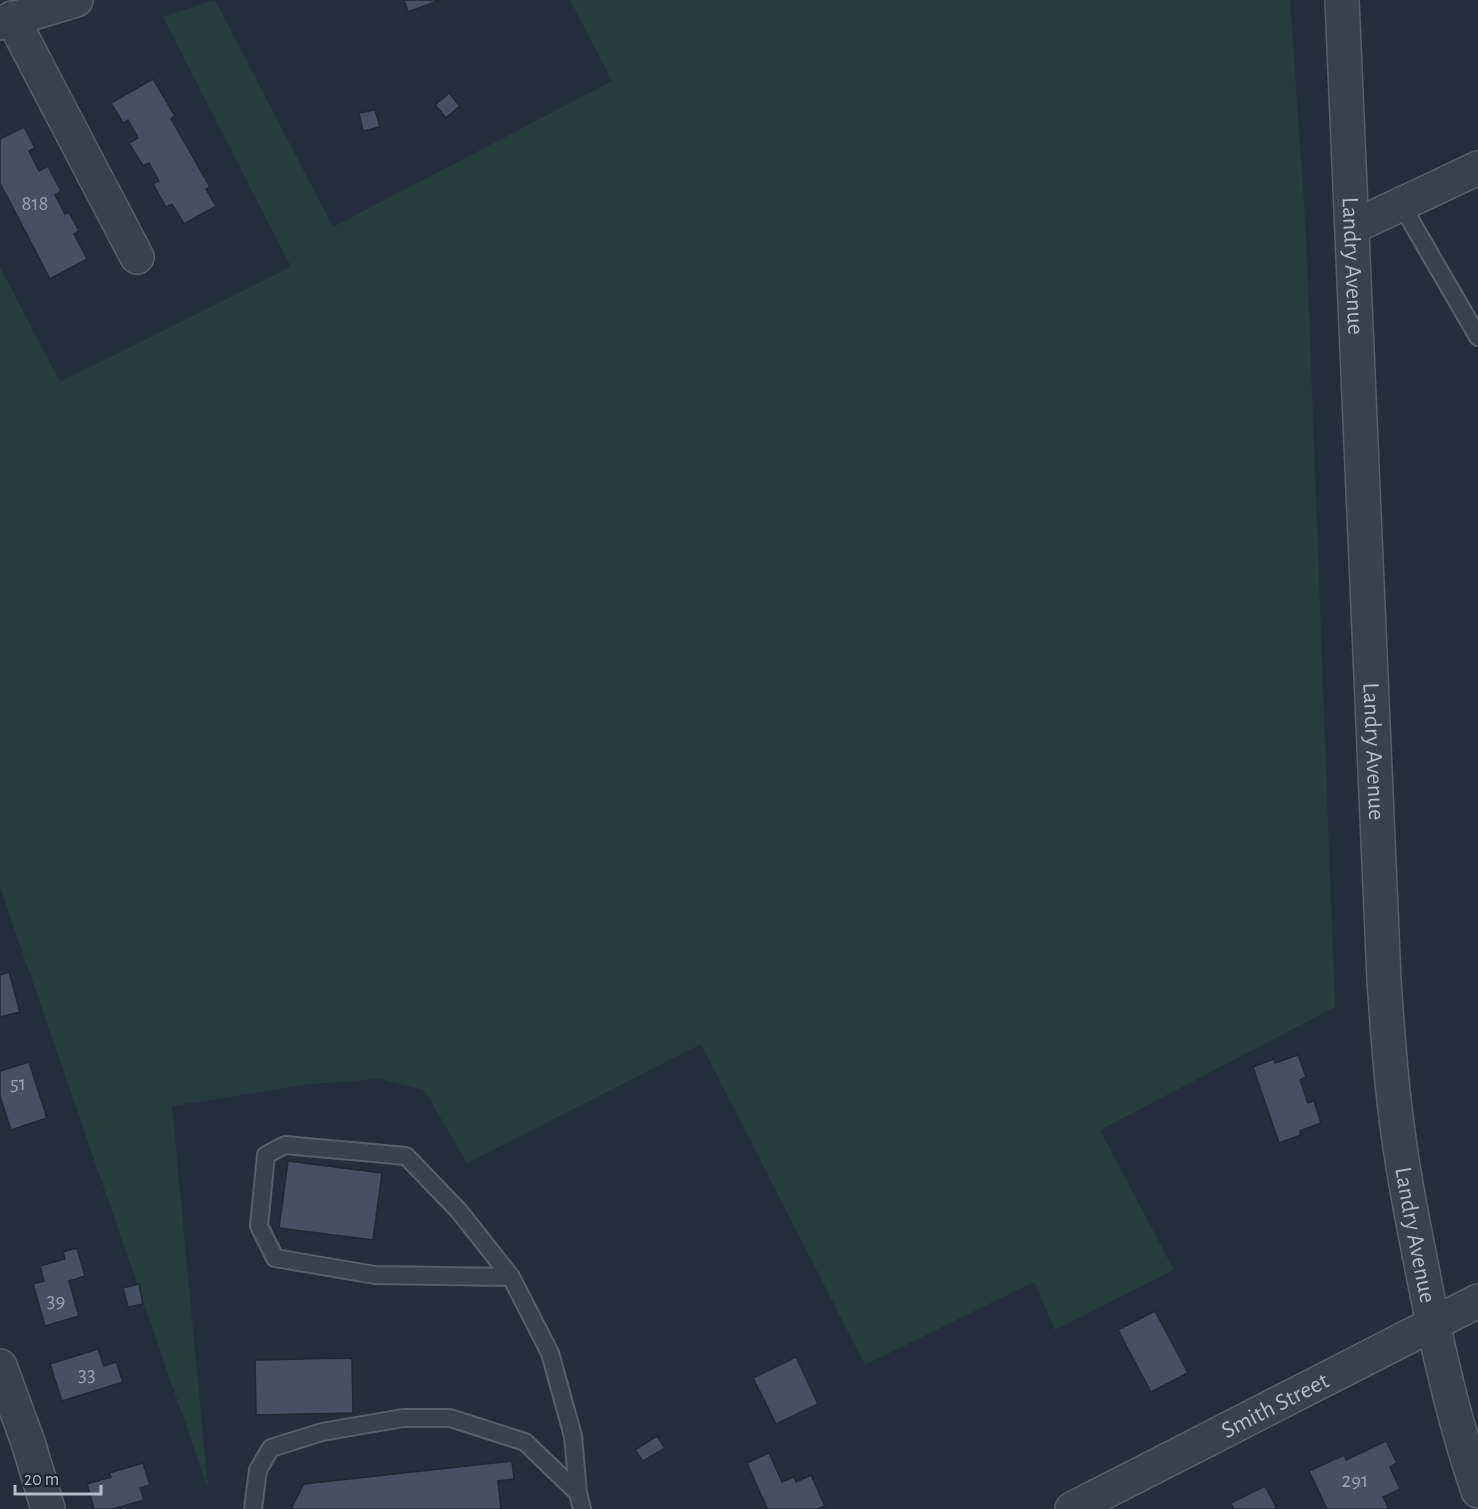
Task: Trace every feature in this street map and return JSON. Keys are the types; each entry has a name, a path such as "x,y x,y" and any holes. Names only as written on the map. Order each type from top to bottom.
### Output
{"street":[{"path":"76,0 6,20 137,257"},
{"name":"Landry Avenue","path":"1342,0 1384,980 1390,1063 1401,1152 1433,1324 1478,1491"},
{"path":"1353,227 1478,168"},
{"name":"Smith Street","path":"1072,1509 1478,1301"},
{"path":"0,1366 28,1442 48,1509"}],"lane":[{"path":"1401,204 1478,337"},
{"path":"511,1277 375,1275 275,1258 259,1226 266,1155 285,1145 406,1156 459,1211 511,1277 550,1353 573,1436 580,1501"},
{"path":"253,1509 258,1470 271,1448 322,1432 403,1418 450,1418 525,1442 580,1501"}],"green space":[{"path":"213,0 333,227 612,81 570,0 1290,0 1306,232 1335,1007 1100,1130 1174,1270 1055,1330 1034,1282 865,1365 701,1044 467,1163 424,1090 380,1079 311,1084 172,1106 208,1489 0,887 0,267 60,382 291,267 163,17"}],"building":[{"path":"404,0 440,0 408,12"},
{"path":"153,79 175,116 171,119 210,187 206,189 216,206 184,224 172,204 166,207 153,184 159,181 149,163 143,166 129,143 138,138 128,120 123,123 111,103"},
{"path":"449,93 460,106 446,118 435,105"},
{"path":"375,110 380,127 363,131 359,113"},
{"path":"24,127 35,148 29,151 39,171 48,166 61,191 55,195 65,214 69,212 79,231 74,234 87,259 50,279 0,183 0,139"},
{"path":"9,972 20,1012 0,1017 0,975"},
{"path":"1298,1055 1306,1077 1300,1080 1308,1103 1314,1101 1321,1123 1300,1131 1301,1135 1279,1143 1253,1067 1274,1059 1275,1063"},
{"path":"29,1062 47,1118 11,1130 0,1096 0,1071"},
{"path":"288,1161 382,1173 373,1240 279,1228"},
{"path":"77,1248 85,1276 69,1281 79,1316 45,1326 33,1284 44,1281 40,1266 65,1259 63,1252"},
{"path":"139,1284 143,1304 128,1307 123,1288"},
{"path":"1155,1311 1188,1373 1151,1392 1118,1330"},
{"path":"98,1349 104,1366 116,1362 123,1382 62,1401 50,1364"},
{"path":"796,1357 818,1404 776,1424 753,1378"},
{"path":"352,1358 353,1413 256,1415 255,1360"},
{"path":"657,1436 665,1448 643,1461 635,1450"},
{"path":"1386,1441 1397,1463 1390,1467 1400,1489 1383,1497 1389,1509 1327,1509 1309,1471 1344,1455 1346,1460"},
{"path":"769,1453 782,1482 794,1477 796,1482 811,1475 825,1506 818,1509 765,1509 767,1508 747,1463"},
{"path":"512,1461 514,1479 498,1481 501,1509 291,1509 304,1484"},
{"path":"143,1463 150,1485 140,1488 144,1500 113,1509 94,1509 87,1484 111,1477 109,1473"},
{"path":"1265,1486 1277,1509 1233,1509 1231,1503"}]}
